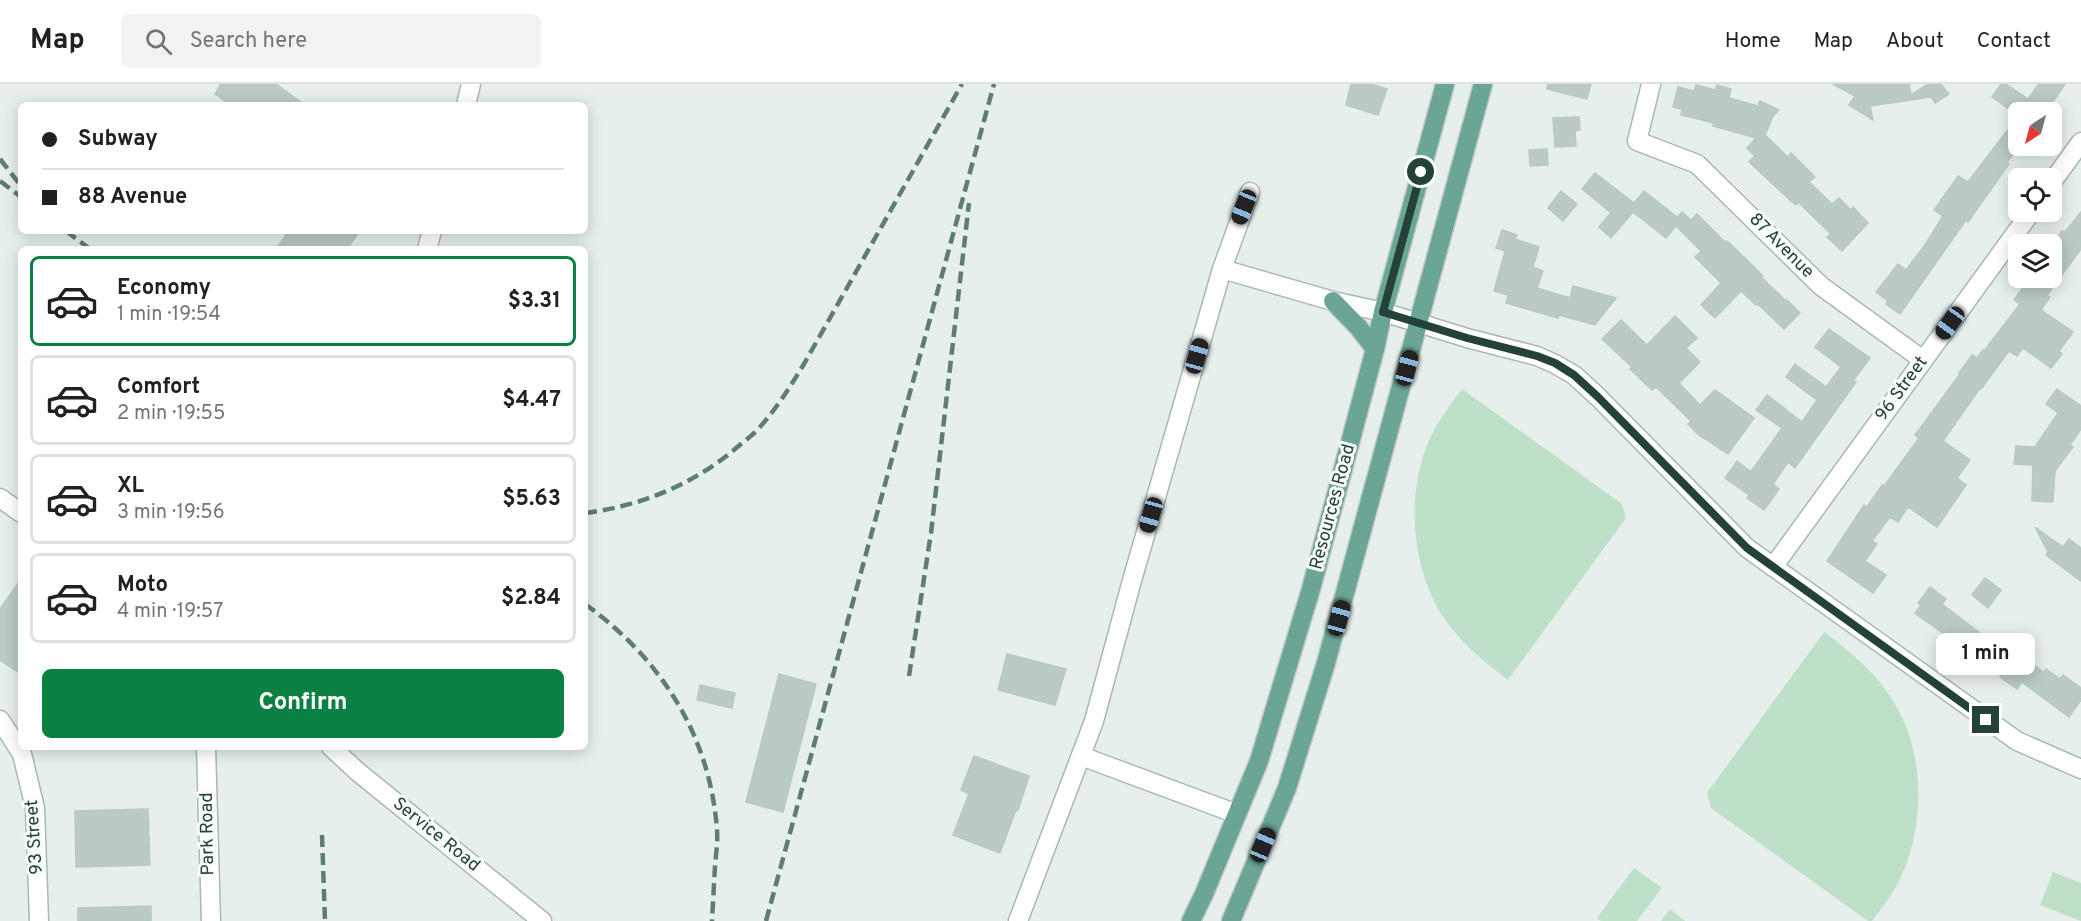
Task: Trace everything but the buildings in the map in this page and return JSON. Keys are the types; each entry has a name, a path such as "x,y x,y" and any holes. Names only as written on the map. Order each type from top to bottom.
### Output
{"main road":[{"name":"Resources Road","path":"1191,921 1259,761 1311,589 1445,84"},
{"name":"Resources Road","path":"1231,921 1287,788 1326,663 1483,84"},
{"path":"1333,301 1375,349"}],"street":[{"path":"467,102 471,84"},
{"name":"87 Avenue","path":"1652,84 1637,141 1697,164 1821,286 1923,360"},
{"path":"2062,168 2081,142"},
{"path":"1018,921 1094,721 1222,269 1250,192"},
{"name":"96 Street","path":"1773,567 2024,222"},
{"path":"1222,269 1333,301 1383,312 1555,363 1574,375 1598,397 1747,548 2017,741 2081,770"},
{"path":"0,498 18,511"},
{"name":"93 Street","path":"0,720 18,748"},
{"name":"93 Street","path":"19,750 35,808 39,921"},
{"name":"Park Road","path":"206,750 211,921"},
{"name":"Service Road","path":"334,750 358,772 542,921"},
{"path":"1081,756 1237,814"}],"green space":[{"path":"1462,389 1622,504 1626,518 1508,680 1462,641 1440,612 1429,590 1417,543 1416,492 1420,468 1427,445 1438,423"},
{"path":"1824,632 1861,662 1892,699 1912,744 1917,768 1917,817 1913,842 1896,887 1872,921 1868,921 1711,808 1707,793"},
{"path":"1634,868 1662,888 1637,921 1601,921 1597,918"},
{"path":"2053,872 2081,883 2081,921 2040,905"},
{"path":"1670,909 1685,921 1661,921"}],"railway":[{"path":"588,513 626,505 665,492 719,462 759,428 804,364 962,84"},
{"path":"766,921 994,84"},
{"path":"0,159 18,182"},
{"path":"0,181 18,195"},
{"path":"909,676 931,533 969,203"},
{"path":"70,234 86,246"},
{"path":"588,606 637,649 677,702 692,731 704,762 717,830 712,921"},
{"path":"322,835 325,921"}],"route":[{"path":"1421,172 1383,312 1467,338 1537,356 1555,363 1574,375 1747,548 1986,720"}]}
